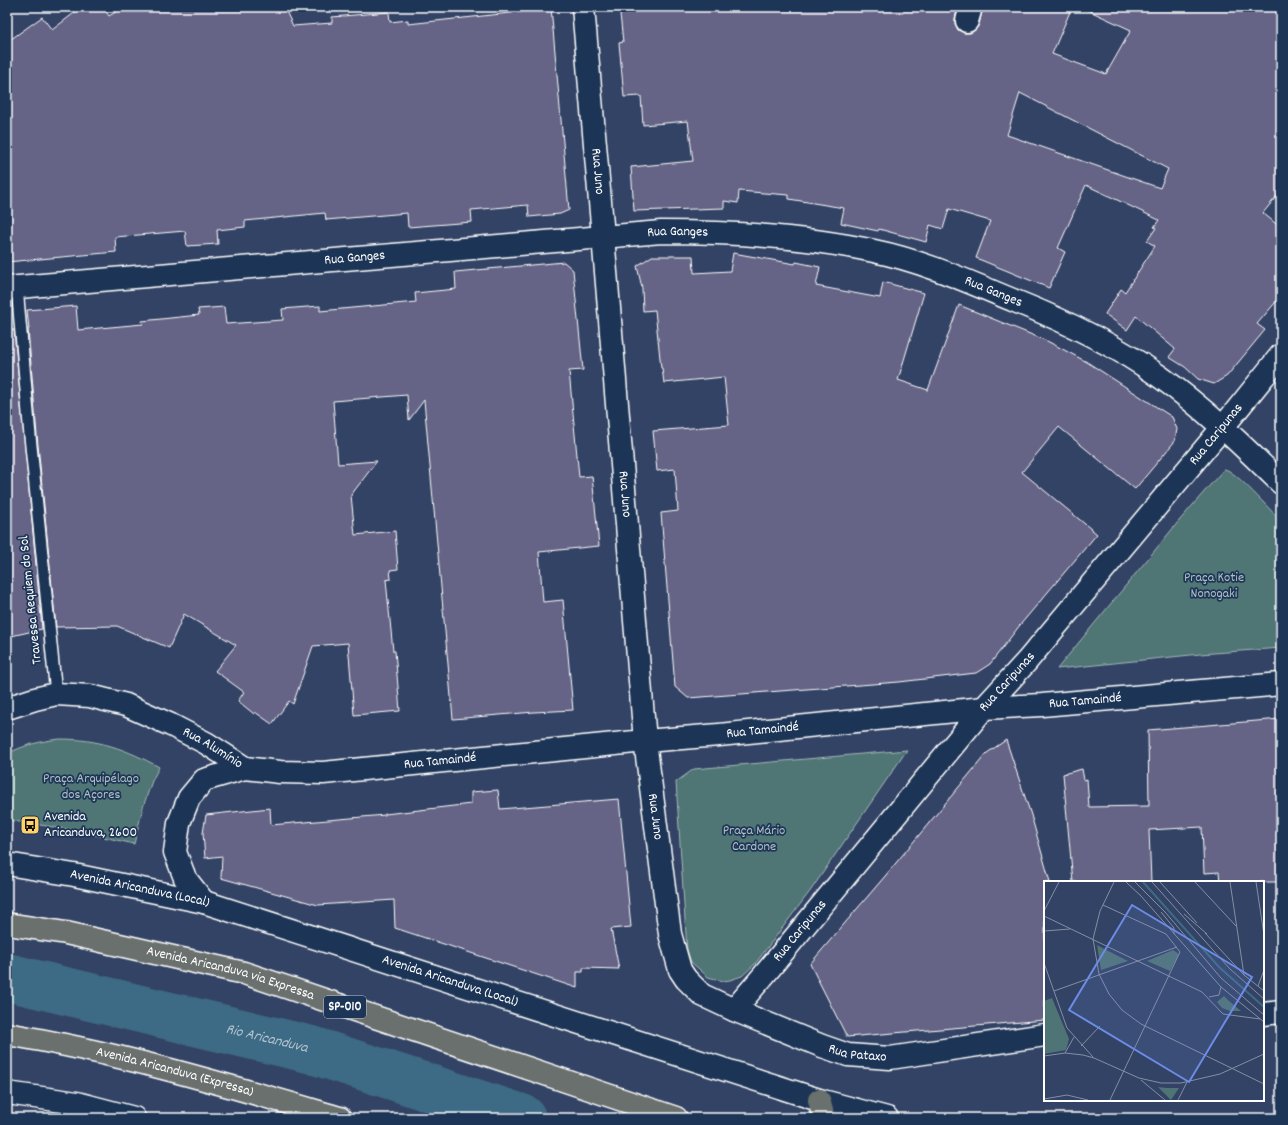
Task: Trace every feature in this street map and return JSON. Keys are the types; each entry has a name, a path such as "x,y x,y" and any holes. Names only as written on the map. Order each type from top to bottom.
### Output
{"highway":[{"name":"Avenida Aricanduva via Expressa","path":"7,924 66,933 244,973 676,1118"},
{"name":"Avenida Aricanduva (Expressa)","path":"7,1034 52,1042 216,1082 340,1118"}],"street":[{"name":"Rua Juno","path":"583,7 645,741 670,934 680,970 686,979"},
{"name":"Rua Ganges","path":"12,287 661,232 716,232 761,235 875,251 928,267 1048,314 1111,345 1159,375 1223,427 1281,483"},
{"name":"Rua Caripunas","path":"734,1010 984,708 1027,661 1223,427 1281,355"},
{"name":"Rua Tamaindé","path":"244,768 280,772 323,773 984,708 1042,705 1281,684"},
{"name":"Rua Alumínio","path":"7,708 34,698 56,694 90,696 126,705 171,725 206,743 244,768"},
{"name":"Rua Alumínio","path":"204,902 185,878 175,852 179,823 189,798 204,780 244,768"},
{"name":"Avenida Aricanduva (Local)","path":"7,864 74,875 204,902 822,1109 887,1118"},
{"name":"Rua Pataxo","path":"686,979 702,995 734,1010 848,1055 890,1058 1044,1035"},
{"path":"1264,1014 1281,1012"},
{"path":"7,1093 83,1110 134,1118"}],"lane":[{"name":"Travessa Requiem do Sol","path":"12,287 30,436 56,694"}],"green space":[{"name":"Praça Kotie Nonogaki","path":"1224,469 1229,471 1244,483 1281,521 1281,648 1200,654 1057,669 1179,521"},
{"name":"Praça Arquipélago dos Açores","path":"60,739 74,739 112,746 159,767 152,781 143,807 134,844 73,830 7,820 7,754 33,744"},
{"name":"Praça Mário Cardone","path":"907,750 811,890 755,964 742,976 723,981 708,977 691,962 687,950 676,782 694,769"}],"building":[{"path":"82,7 103,7 109,16 124,7 284,7 293,26 332,23 332,17 389,12 390,22 408,20 408,24 529,11 528,7 551,7 569,210 560,214 529,217 528,205 471,210 472,222 408,227 407,213 326,220 325,213 245,221 245,227 217,230 218,244 187,246 185,231 115,237 116,252 7,262 7,42 42,17 52,30"},
{"path":"641,7 958,7 955,24 958,30 964,33 970,33 979,25 983,7 1072,7 1052,54 1106,74 1131,30 1081,7 1281,7 1281,191 1263,213 1281,228 1281,296 1257,324 1265,330 1227,376 1214,384 1198,379 1185,367 1169,357 1175,349 1136,316 1127,330 1105,314 1121,289 1125,292 1155,246 1147,241 1156,228 1154,227 1159,220 1086,185 1058,248 1065,252 1049,288 976,258 990,221 949,209 943,229 930,225 926,242 879,229 878,231 841,223 844,208 789,199 789,195 739,191 738,203 724,201 724,208 634,211 631,167 693,161 688,121 643,125 641,96 624,97 619,43 623,42 620,14 641,11","holes":["1020,93 1168,169 1160,188 1007,135"]},
{"path":"733,253 820,267 816,286 880,298 883,282 924,293 898,380 928,390 959,305 1047,341 1087,362 1172,417 1177,429 1175,441 1135,489 1059,427 1022,472 1097,534 1020,625 990,664 976,673 899,682 688,698 675,687 661,513 678,511 675,469 657,471 653,431 729,425 724,377 664,383 655,310 643,311 642,288 637,266 652,256 693,256 694,273 730,271"},
{"path":"564,262 573,270 583,370 569,371 579,477 592,476 599,546 539,552 543,602 563,600 573,710 453,719 424,400 409,420 407,395 333,401 338,464 377,461 351,495 355,535 395,531 398,569 390,570 391,579 386,580 393,651 395,651 400,711 354,715 348,643 313,646 293,704 289,701 272,724 255,712 254,714 238,701 244,692 215,671 236,645 184,614 169,648 117,626 56,627 37,435 27,310 76,306 78,330 143,324 142,321 199,315 198,309 224,307 226,324 283,320 282,309 320,306 320,311 416,302 415,293 456,289 455,272"},
{"path":"7,330 14,330 42,629 7,637"},
{"path":"1281,719 1281,874 1278,874 1278,882 1220,881 1219,872 1204,873 1202,827 1149,830 1151,881 1073,881 1063,774 1082,769 1084,780 1087,779 1089,807 1149,806 1148,730"},
{"path":"1006,740 1031,815 1050,881 1044,881 1044,1020 847,1037 810,964 987,753"},
{"path":"498,790 500,809 619,799 631,927 611,929 619,969 583,968 583,972 577,972 577,988 395,928 394,900 318,905 221,878 222,856 205,858 203,833 206,815 270,808 271,825 385,815 471,804 471,792"}],"waterway":[{"name":"Rio Aricanduva","path":"7,977 312,1050 522,1118"}],"place":[{"name":"Avenida Aricanduva, 2600","path":"30,825"}]}
